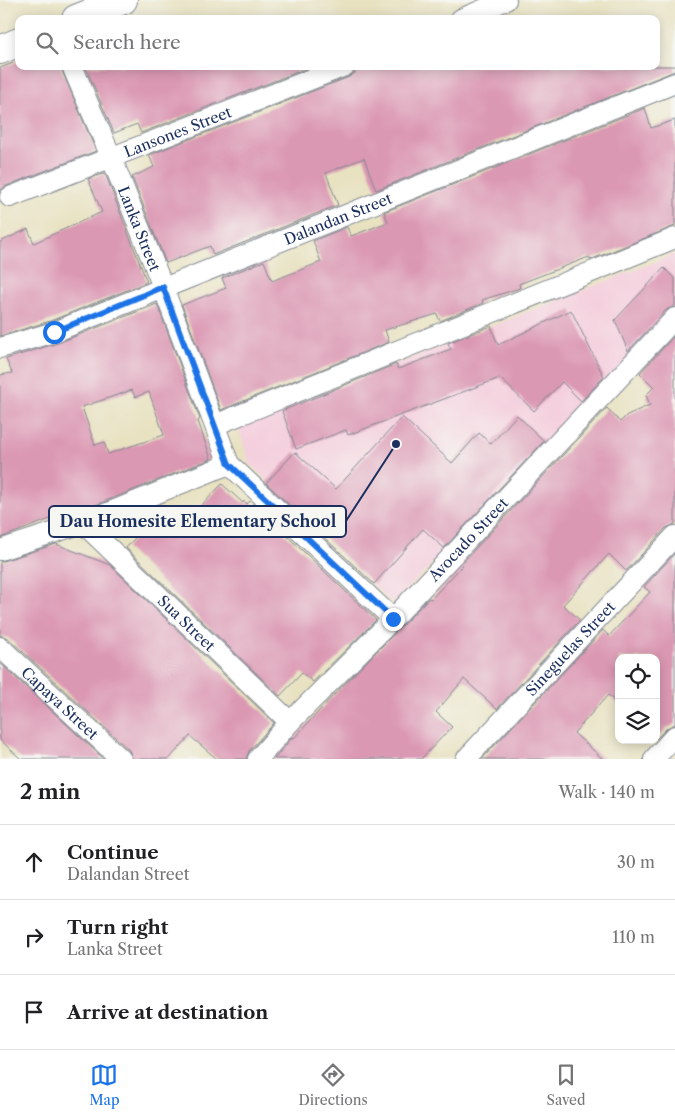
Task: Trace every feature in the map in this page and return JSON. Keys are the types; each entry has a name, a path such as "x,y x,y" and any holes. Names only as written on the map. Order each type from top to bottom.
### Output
{"street":[{"path":"86,15 123,0"},
{"path":"470,15 506,0"},
{"path":"0,50 15,44"},
{"name":"Lanka Street","path":"74,70 112,158 163,287 229,464 393,619"},
{"name":"Lansones Street","path":"10,197 335,70"},
{"name":"Dalandan Street","path":"0,348 54,332 675,83"},
{"path":"214,425 675,238"},
{"name":"Avocado Street","path":"258,759 290,722 393,619 675,318"},
{"path":"0,550 83,523 229,464"},
{"name":"Sua Street","path":"83,523 290,722"},
{"name":"Sineguelas Street","path":"466,759 675,536"},
{"name":"Capaya Street","path":"0,646 121,759"},
{"path":"654,759 675,736"}],"shaded area":[{"path":"675,254 675,313 393,604 249,463 238,426"}],"building":[{"path":"15,62 15,70 62,70 96,151 6,186 0,191 0,68"},
{"path":"660,66 675,66 675,71 376,190 364,158 326,173 338,205 213,255 210,246 166,263 132,177 154,167 149,155 355,73 356,70 660,70"},
{"path":"87,70 302,70 141,133 137,124 114,133"},
{"path":"645,108 651,128 675,120 675,226 590,260 589,257 519,284 520,288 482,300 483,303 440,321 437,314 385,330 389,342 221,410 182,305 226,288 222,278 264,261 272,281 321,262 313,241 347,227 351,236 388,222 384,212"},
{"path":"105,173 147,282 50,321 0,336 0,242 28,229 34,243 102,212 88,179"},
{"path":"664,268 675,279 675,306 666,310 628,351 615,320"},
{"path":"157,304 200,419 198,421 211,459 86,509 85,506 0,538 0,375 12,373 6,359 58,343","holes":["132,390 135,397 149,392 164,435 108,454 104,442 95,445 82,407"]},
{"path":"571,310 604,377 581,401 562,382 534,411 500,378 348,435 346,430 296,449 282,411 396,364 398,369 451,349 448,343 491,326 498,345"},
{"path":"675,335 675,524 666,528 626,571 609,554 563,605 580,620 497,709 464,679 436,712 452,727 421,759 274,759 293,737 429,598 431,599 463,565 461,564 607,408 620,422 627,415 650,405 646,395 654,387 640,373"},
{"path":"517,415 544,441 444,548 423,529 374,584 266,483 295,452 336,489 402,417 452,463 479,433 491,444"},
{"path":"222,484 243,503 244,501 247,504 250,501 376,620 313,682 302,673 280,696 126,548 160,510 180,528"},
{"path":"56,544 110,565 274,723 249,751 246,759 217,759 190,736 169,759 133,759 129,750 8,638 0,635 0,562"},
{"path":"675,553 675,724 667,728 660,735 660,654 615,654 615,701 608,695 574,733 603,759 482,759 603,630 609,636 650,592 644,587"},
{"path":"0,663 104,759 21,759 0,740"}],"place":[{"name":"Dau Homesite Elementary School","path":"396,444"}],"route":[{"path":"54,332 163,287 229,464 393,619"}]}
